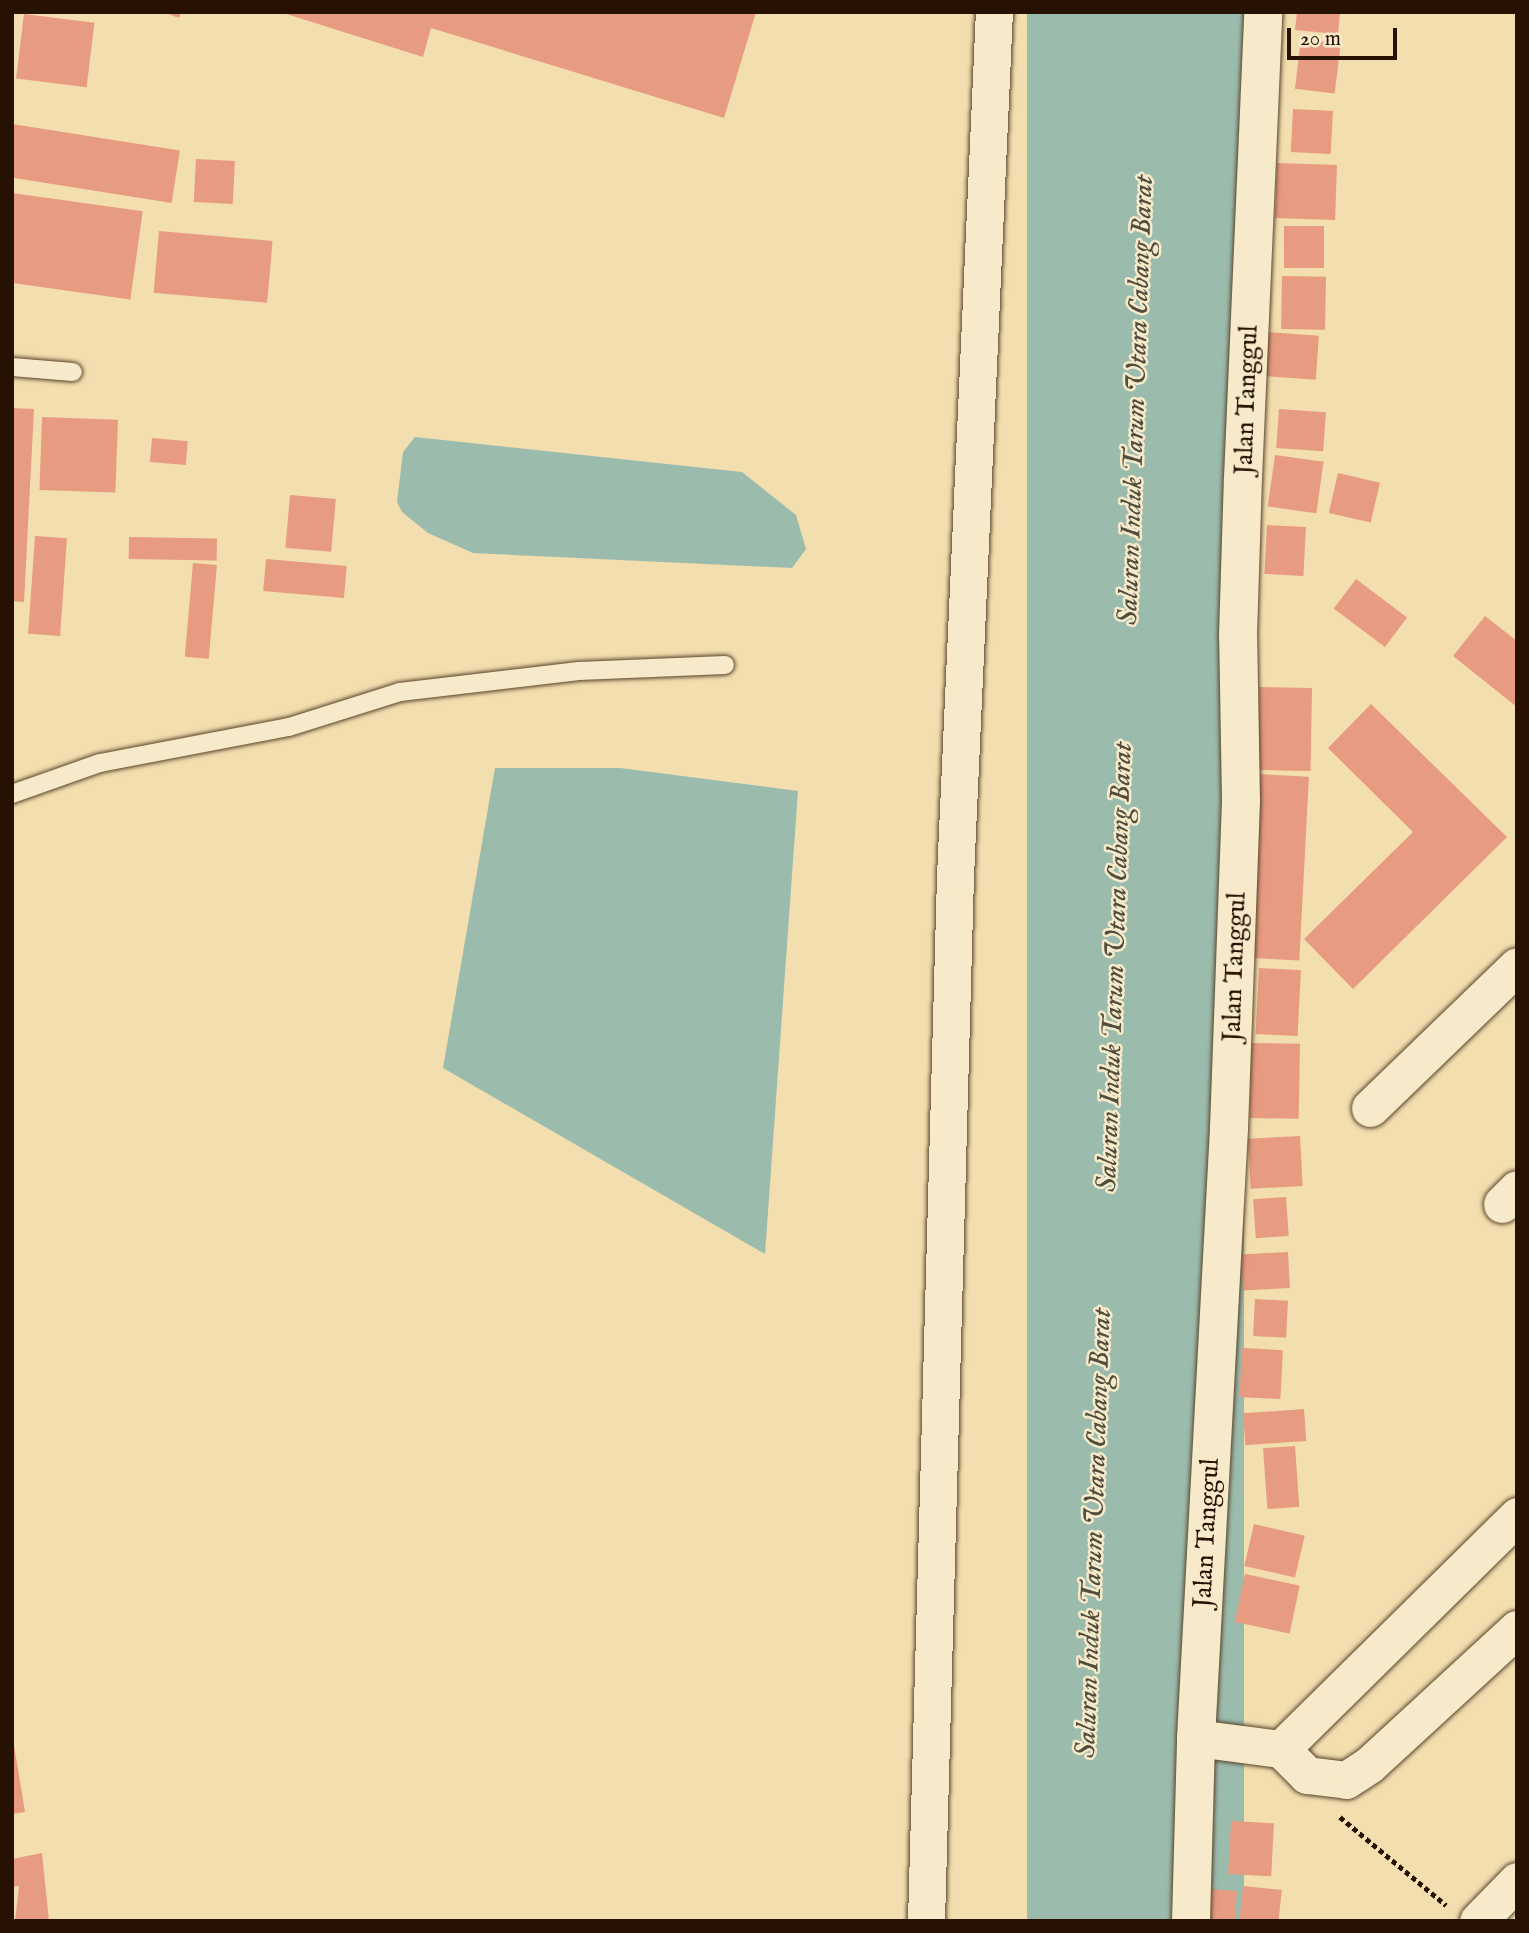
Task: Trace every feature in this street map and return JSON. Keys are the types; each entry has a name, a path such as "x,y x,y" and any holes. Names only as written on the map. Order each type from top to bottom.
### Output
{"street":[{"path":"926,1921 955,876 995,12"},
{"name":"Jalan Tanggul","path":"1191,1921 1196,1738 1229,1128 1241,801 1238,635 1263,12"},
{"path":"1370,1108 1517,966"},
{"path":"1281,1749 1517,1516"},
{"path":"1196,1738 1281,1749 1307,1775 1346,1780 1369,1765 1517,1629"},
{"path":"1466,1917 1517,1881"}],"lane":[{"path":"12,367 73,372"},
{"path":"12,794 100,763 289,727 400,692 579,671 725,665"}],"path":[{"path":"1307,1775 1343,1819 1466,1917"}],"water":[{"name":"Saluran Induk Tarum Utara Cabang Barat","path":"1027,12 1244,12 1244,1921 1027,1921"},
{"path":"415,437 742,472 796,515 806,549 792,568 473,553 428,533 402,512 397,502 403,452"},
{"path":"495,768 620,768 798,791 765,1254 443,1068"}],"building":[{"path":"163,12 181,12 179,18"},
{"path":"280,12 756,12 724,118 431,28 423,57"},
{"path":"1297,12 1340,12 1338,34 1295,30"},
{"path":"24,14 94,23 87,87 16,79"},
{"path":"1301,39 1341,44 1335,94 1295,89"},
{"path":"1293,109 1333,111 1331,154 1291,152"},
{"path":"12,124 180,151 172,203 12,178"},
{"path":"196,159 235,161 233,204 194,202"},
{"path":"1277,163 1337,165 1335,220 1275,218"},
{"path":"12,193 143,211 130,300 12,283"},
{"path":"1284,226 1324,226 1324,268 1284,268"},
{"path":"159,231 273,241 267,303 154,293"},
{"path":"1282,276 1326,277 1325,330 1281,329"},
{"path":"1265,332 1319,336 1316,380 1262,376"},
{"path":"12,408 34,409 24,602 12,601"},
{"path":"1279,409 1326,412 1323,451 1276,448"},
{"path":"42,417 118,420 115,493 39,490"},
{"path":"152,438 188,441 186,465 150,462"},
{"path":"1275,455 1324,462 1316,513 1268,506"},
{"path":"1338,473 1380,483 1371,523 1329,513"},
{"path":"290,495 336,499 331,552 285,548"},
{"path":"1267,525 1306,527 1303,576 1264,574"},
{"path":"35,536 67,538 60,636 28,634"},
{"path":"129,537 217,539 217,561 129,559"},
{"path":"266,559 347,566 344,598 263,591"},
{"path":"193,563 217,565 209,659 185,657"},
{"path":"1356,579 1407,618 1385,647 1334,609"},
{"path":"1485,616 1517,641 1517,707 1453,656"},
{"path":"1259,687 1312,688 1311,771 1258,770"},
{"path":"1371,704 1507,837 1353,989 1304,939 1413,832 1328,748"},
{"path":"1258,774 1309,777 1299,960 1248,958"},
{"path":"1259,968 1301,970 1297,1036 1256,1034"},
{"path":"1251,1043 1300,1044 1299,1119 1250,1118"},
{"path":"1300,1136 1303,1186 1251,1189 1248,1139"},
{"path":"1286,1197 1289,1236 1256,1238 1253,1199"},
{"path":"1288,1252 1290,1288 1243,1290 1241,1254"},
{"path":"1255,1299 1288,1301 1286,1338 1253,1336"},
{"path":"1242,1348 1283,1350 1280,1399 1239,1397"},
{"path":"1304,1409 1306,1441 1245,1445 1243,1413"},
{"path":"1295,1446 1299,1507 1267,1509 1263,1448"},
{"path":"1254,1524 1305,1536 1295,1578 1244,1566"},
{"path":"1245,1574 1300,1586 1290,1634 1235,1622"},
{"path":"12,1733 25,1812 12,1814"},
{"path":"1231,1821 1274,1823 1271,1876 1228,1874"},
{"path":"42,1853 49,1921 15,1921 19,1886 12,1887 12,1859"},
{"path":"1243,1886 1282,1890 1279,1921 1239,1921"},
{"path":"1210,1889 1237,1891 1235,1921 1208,1921"}]}
